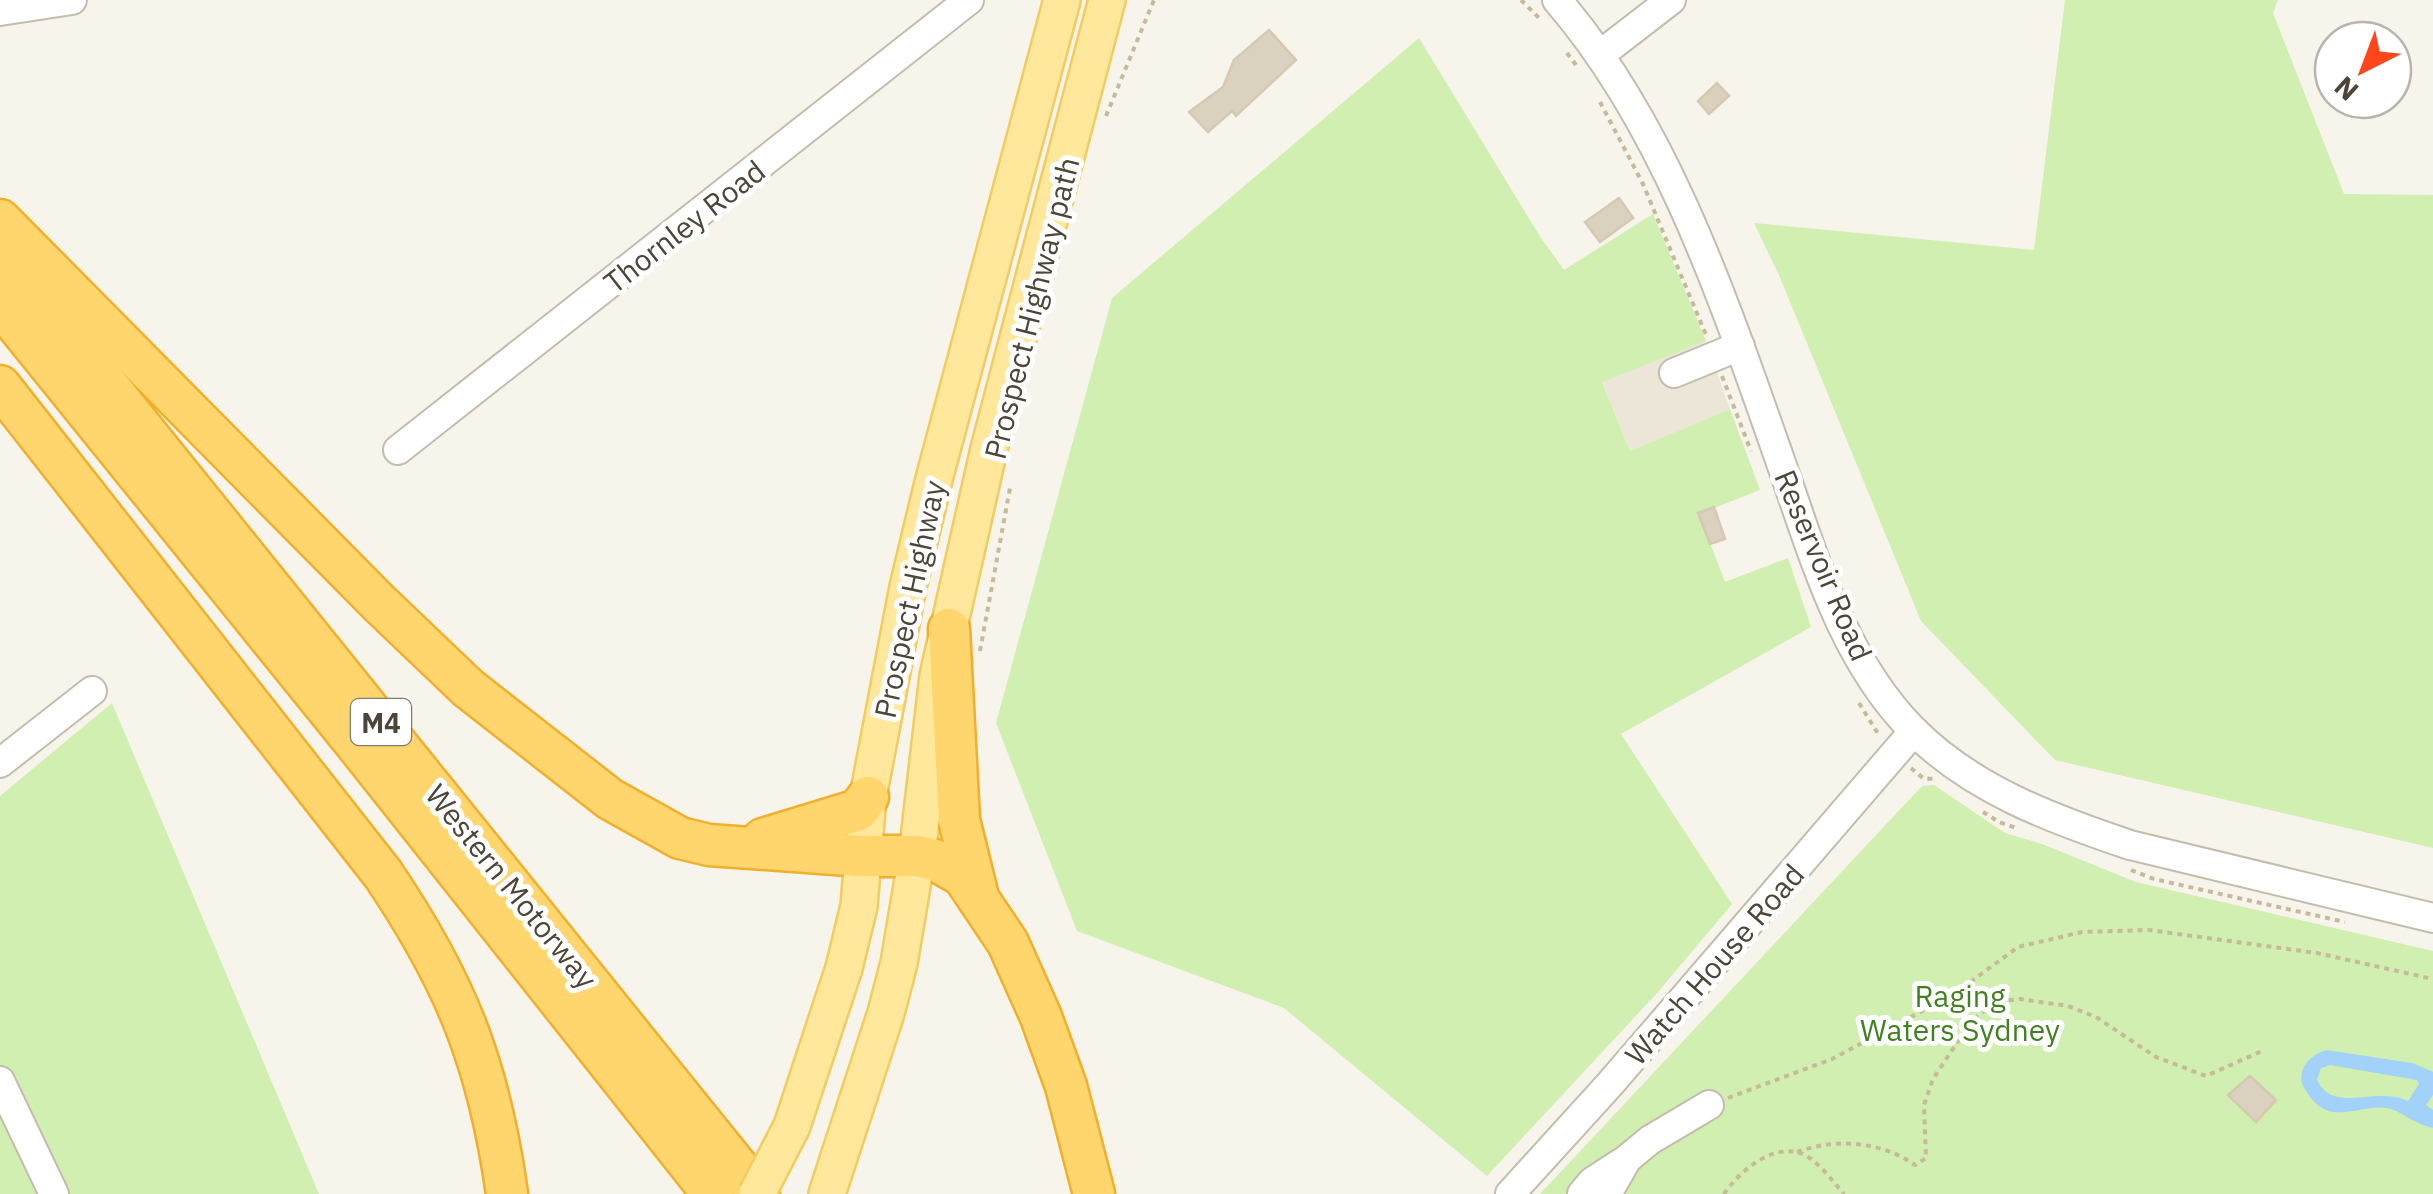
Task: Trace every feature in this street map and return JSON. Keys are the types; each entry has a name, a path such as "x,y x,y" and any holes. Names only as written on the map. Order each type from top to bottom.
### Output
{"highway":[{"path":"0,220 293,518 482,699 538,745 648,823 680,838 709,845 917,856 951,867 976,893 1008,943 1042,1017 1066,1086 1094,1194"},
{"name":"Western Motorway","path":"0,252 758,1194"},
{"name":"Western Motorway","path":"0,304 713,1194"},
{"path":"0,386 383,874 419,927 465,1018 498,1127 507,1194"},
{"path":"0,398 53,486 197,671 339,847 383,874"},
{"path":"949,630 959,820 976,893"},
{"path":"740,846 858,810 868,797"}],"main road":[{"name":"Prospect Highway","path":"758,1194 792,1126 844,968 859,906 868,797 908,588 1062,0"},
{"name":"Prospect Highway","path":"827,1193 886,1013 917,856 938,676 990,449 1107,0"}],"street":[{"path":"0,11 72,0"},
{"name":"Thornley Road","path":"398,450 969,0"},
{"name":"Reservoir Road","path":"1557,0 1591,63 1682,207 1740,346 1831,598 1868,673 1914,731 1951,762 1995,790 2089,831 2130,845 2433,918"},
{"path":"1591,63 1671,0"},
{"path":"1674,372 1740,346"},
{"path":"0,763 92,692"},
{"name":"Watch House Road","path":"1510,1194 1610,1084 1914,731"},
{"path":"0,1081 54,1194"},
{"path":"1582,1194 1592,1182 1650,1140 1709,1105"},
{"path":"1607,1194 1627,1159"}],"path":[{"path":"1106,115 1154,0"},
{"path":"1521,0 1548,29"},
{"path":"1558,41 1591,63"},
{"path":"1593,88 1629,157"},
{"name":"Prospect Highway path","path":"978,665 1010,477"},
{"path":"1709,1105 1832,1058 1954,994 2018,947 2082,932 2150,930 2317,953 2433,979"},
{"path":"1724,1194 1744,1170 1760,1161 1824,1142 1876,1147 1915,1165 1926,1158 1924,1105 1933,1080 1970,1023 2001,1001 2020,998 2068,1006 2096,1016 2156,1057 2206,1076 2262,1052"},
{"path":"1798,1152 1812,1160 1844,1194"}],"shaded area":[{"path":"1706,341 1730,409 1630,451 1602,381"}],"green space":[{"path":"2065,0 2278,0 2273,13 2344,194 2433,195 2433,848 2055,760 1921,621 1754,223 2034,250"},
{"path":"1419,38 1564,270 1653,214 1706,341 1602,382 1630,451 1730,409 1760,490 1699,514 1725,582 1788,558 1811,627 1621,734 1732,904 1658,992 1487,1176 1284,1008 1077,931 996,723 1112,298"},
{"path":"112,703 319,1194 0,1194 0,796"},
{"name":"Raging Waters Sydney","path":"1934,785 2005,833 2136,882 2433,951 2433,1194 1540,1194 1922,786"}],"water":[{"path":"2326,1050 2412,1063 2433,1072 2433,1095 2426,1105 2433,1110 2433,1128 2391,1109 2336,1112 2315,1103 2303,1086 2303,1069","holes":["2330,1065 2417,1080 2419,1084 2408,1101 2382,1096 2334,1096 2317,1080 2321,1068"]}],"building":[{"path":"1269,30 1296,60 1236,116 1232,111 1208,132 1189,112 1223,87 1234,60"},
{"path":"1717,83 1729,96 1709,114 1698,101"},
{"path":"1619,198 1633,218 1600,242 1585,222"},
{"path":"1714,507 1725,539 1710,544 1698,513"},
{"path":"2250,1076 2276,1100 2256,1122 2228,1095"}]}
